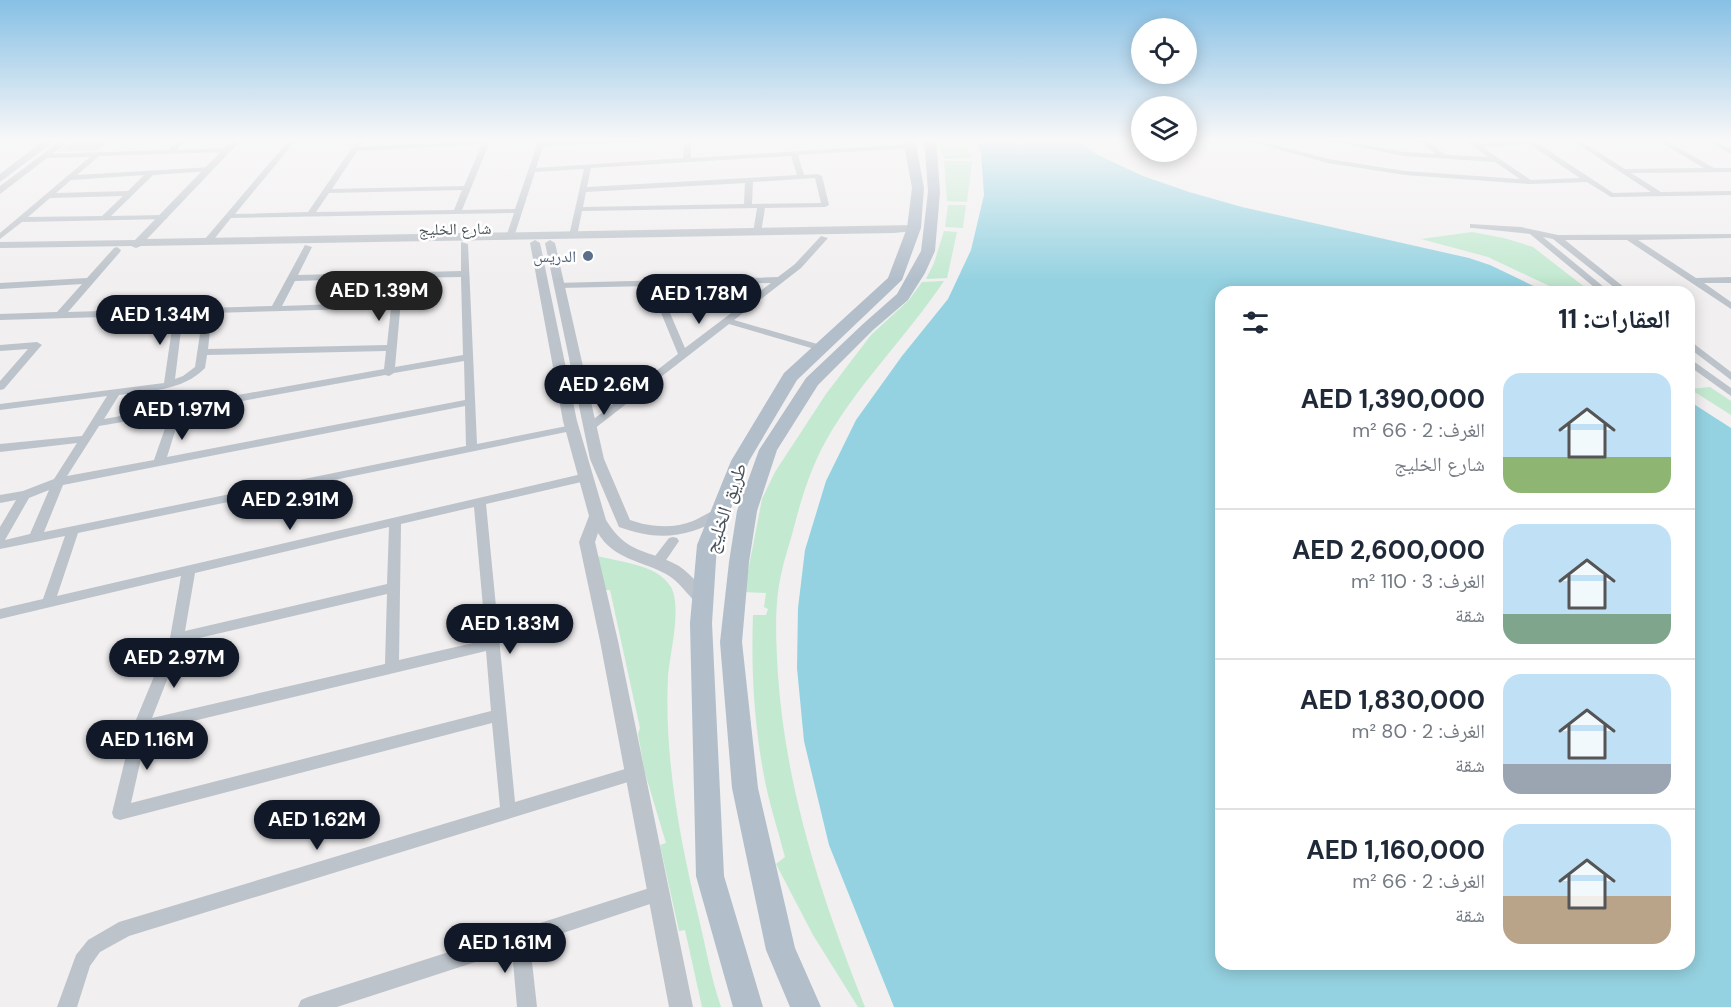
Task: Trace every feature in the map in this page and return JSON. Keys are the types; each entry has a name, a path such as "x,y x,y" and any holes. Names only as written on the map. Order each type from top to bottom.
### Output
{"main road":[{"name":"طريق الخليج","path":"748,1007 710,876 701,623 708,545 740,461 790,377 895,280 912,235 918,186"},
{"name":"طريق الخليج","path":"806,1007 781,950 745,788 731,642 739,562 747,512 768,450 813,382 868,327 903,297 928,251 934,186"}],"street":[{"path":"0,237 60,186"},
{"path":"104,219 137,186"},
{"path":"144,245 164,217 194,186"},
{"path":"144,245 201,186"},
{"path":"208,242 255,186"},
{"path":"311,214 329,186"},
{"path":"510,237 526,186"},
{"path":"573,236 584,186"},
{"path":"583,190 646,186"},
{"path":"677,207 678,186"},
{"path":"748,186 748,206"},
{"path":"579,209 825,205 820,186"},
{"path":"1597,186 1611,195 1731,193"},
{"path":"1646,186 1659,194"},
{"path":"326,191 467,188 457,212"},
{"path":"48,196 130,193"},
{"path":"758,233 761,206"},
{"path":"230,216 518,211"},
{"path":"20,220 164,217"},
{"path":"1473,226 1530,232 1557,238 1731,236"},
{"path":"1530,232 1731,229"},
{"path":"0,245 144,245 208,242 894,231 912,235"},
{"path":"1548,231 1617,286"},
{"path":"1530,232 1598,286"},
{"name":"شارع الخليج","path":"0,252 130,250 144,245 308,247 912,235"},
{"path":"1629,237 1731,306"},
{"path":"590,427 780,280 812,254 824,238"},
{"path":"1577,255 1582,244 1599,238"},
{"path":"535,243 572,428 597,515 608,537 626,552 674,571 703,600"},
{"path":"550,243 597,459 624,523 641,531 694,527 720,513"},
{"path":"464,244 472,448"},
{"path":"276,308 308,247"},
{"path":"60,315 117,250"},
{"path":"292,278 465,274"},
{"path":"389,373 394,305 399,276"},
{"path":"559,285 780,280"},
{"path":"1693,281 1731,280"},
{"path":"0,286 90,281"},
{"path":"653,283 683,355"},
{"path":"0,317 394,305"},
{"path":"0,407 114,394 169,385 188,378 200,368 207,310"},
{"path":"169,385 179,311"},
{"path":"727,321 821,348"},
{"path":"0,348 37,345 0,387"},
{"path":"202,352 391,348"},
{"path":"1695,349 1731,377"},
{"path":"94,423 389,373 469,357"},
{"path":"1695,366 1731,393"},
{"path":"35,538 58,482 114,394"},
{"path":"1,500 25,495 58,482 470,402"},
{"path":"159,463 177,409"},
{"path":"0,545 572,428"},
{"path":"0,448 84,439"},
{"path":"0,614 586,477"},
{"path":"0,538 25,495"},
{"path":"480,502 508,811"},
{"path":"597,515 587,542 681,1007"},
{"path":"392,668 396,522"},
{"path":"48,603 73,530"},
{"path":"657,563 673,541"},
{"path":"189,570 177,638 141,727 120,813 499,715"},
{"path":"177,638 394,587"},
{"path":"141,727 493,644"},
{"path":"67,1007 82,961 94,946 125,928 635,772"},
{"path":"308,1007 659,893"},
{"path":"520,938 526,1007"}],"green space":[{"path":"946,186 969,186 967,202 947,201"},
{"path":"948,205 966,205 963,228 945,227"},
{"path":"944,231 957,232 947,278 926,279 934,263"},
{"path":"1472,232 1504,238 1533,247 1583,286 1549,286 1488,257 1421,239"},
{"path":"944,281 848,405 821,450 799,507 782,569 777,599 778,675 789,761 808,844 834,926 865,1007 858,1007 813,935 776,864 785,857 764,776 756,716 752,655 753,615 766,615 768,609 764,607 766,593 744,592 762,499 775,472 826,394 871,335 909,300 922,282"},
{"path":"1710,387 1731,401 1731,415 1695,392 1695,388"},
{"path":"597,556 637,565 657,573 671,587 674,596 675,618 667,707 671,768 686,859 711,974 721,1007 702,1007 685,930 679,931 660,845 666,843 645,773 638,734 640,728 610,590 604,590"}],"water":[{"path":"983,186 1172,186 1242,207 1469,258 1490,265 1534,286 1215,286 1215,970 1695,970 1695,405 1731,428 1731,1007 894,1007 829,845 804,741 797,668 798,608 805,550 826,481 856,420 902,356 948,299 971,250 984,195"}],"place":[{"name":"الدريس","path":"588,256"}]}
